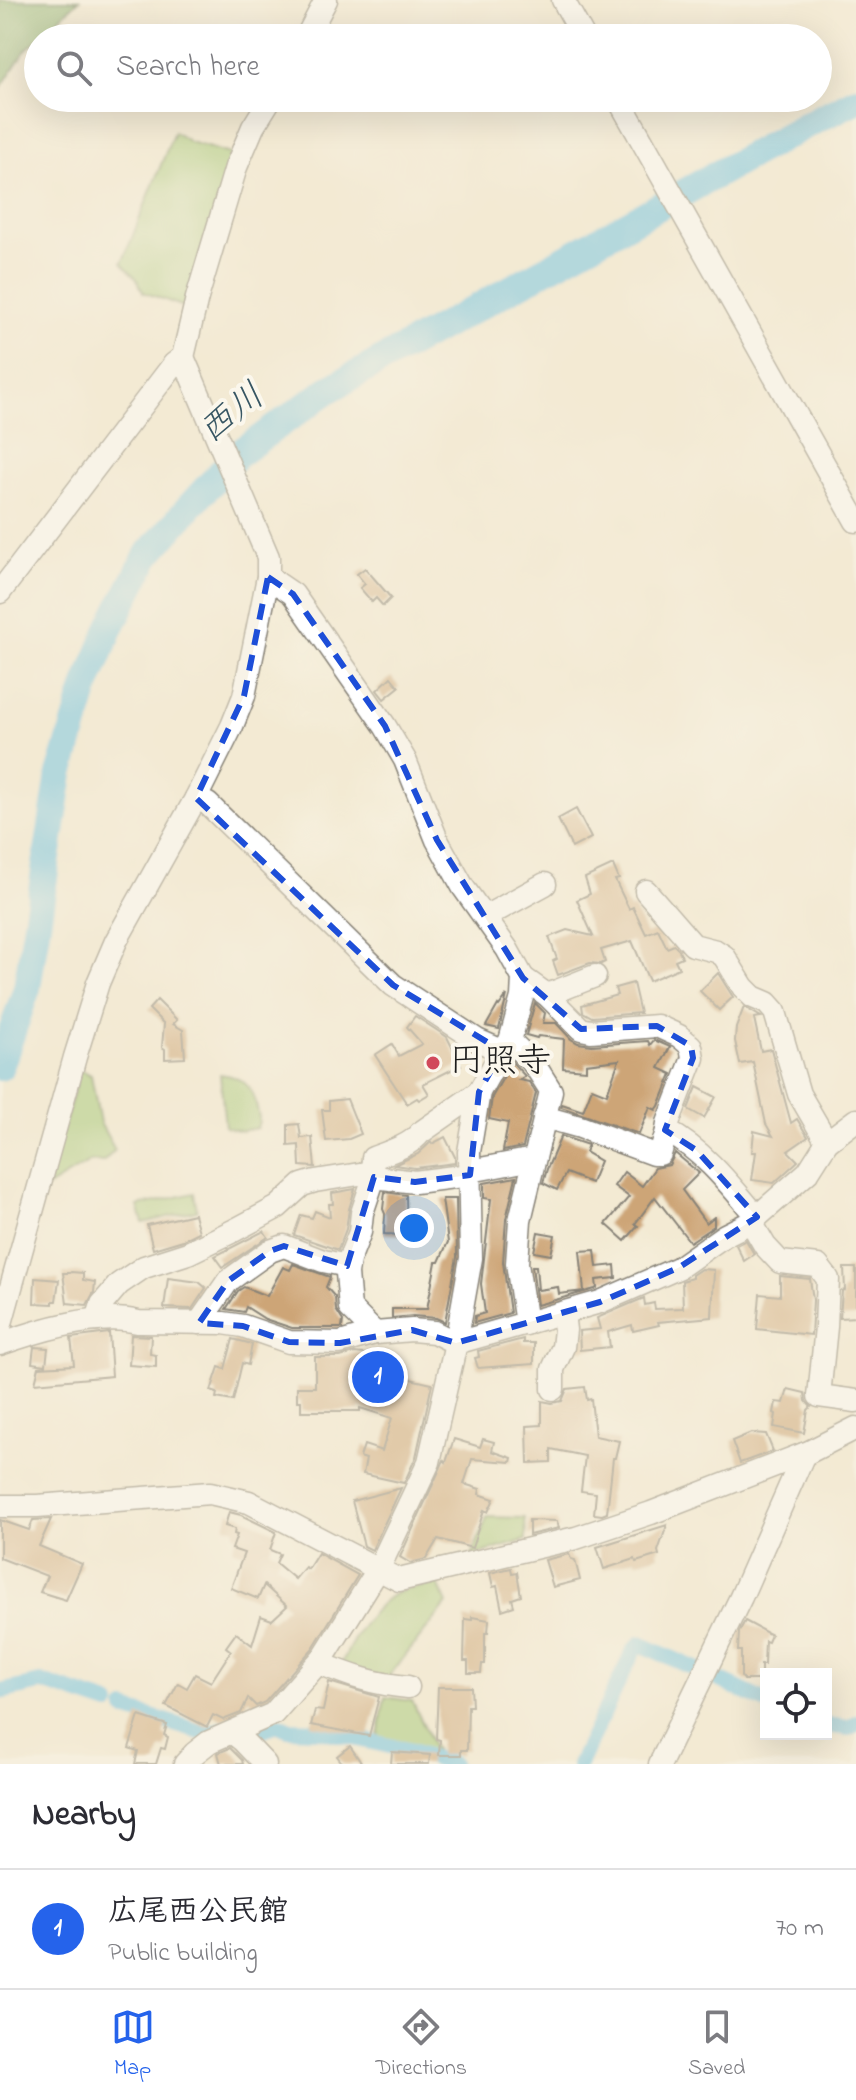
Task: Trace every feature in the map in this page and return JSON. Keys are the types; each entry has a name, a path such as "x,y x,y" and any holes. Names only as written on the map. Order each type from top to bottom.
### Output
{"street":[{"path":"313,24 326,0"},
{"path":"563,0 576,24"},
{"path":"0,1327 98,983 116,941 196,798 244,696 268,577 268,557 183,357 236,167 262,112"},
{"path":"626,112 856,521"},
{"path":"0,592 174,364 183,357"},
{"path":"268,577 293,594 385,726 405,760 437,840 463,887 523,978 547,995 581,1029 657,1026 679,1036 691,1046 693,1058 668,1123 660,1154 544,1117"},
{"path":"196,798 208,804 393,985 477,1040 506,1046 534,1064 551,1091 520,1220 517,1263 526,1324"},
{"path":"485,917 545,884"},
{"path":"646,891 693,945 724,956 743,987 775,1012 799,1094 827,1142"},
{"path":"547,995 595,976"},
{"path":"185,1764 209,1742 273,1714 319,1663 379,1568 429,1462 456,1343 471,1258 469,1152 479,1092 506,1046 522,997 523,978"},
{"path":"97,1320 102,1304 130,1275 144,1267 188,1253 278,1207 302,1185 373,1169 479,1092"},
{"path":"0,1344 44,1330 97,1320 126,1319 243,1326 289,1342 340,1343 375,1333 412,1330 434,1332 456,1343 600,1302 678,1268 725,1235 754,1220 808,1172 827,1142 856,1120"},
{"path":"667,1131 696,1150 713,1167 754,1220 765,1246 780,1262 818,1266 828,1279 819,1396 856,1401"},
{"path":"373,1169 415,1182 534,1159"},
{"path":"373,1169 360,1232 348,1266 350,1308 375,1333"},
{"path":"199,1323 228,1281 270,1251 284,1246 323,1261 348,1266"},
{"path":"553,1389 553,1369 563,1347 563,1313"},
{"path":"0,1506 210,1493 249,1502 399,1580 576,1538 651,1513 804,1454 856,1428"},
{"path":"660,1764 741,1597 804,1454"},
{"path":"319,1663 357,1678 408,1687"},
{"path":"233,1733 265,1764"}],"highlighted area":[{"path":"268,577 293,594 385,726 437,840 523,978 581,1029 657,1026 691,1046 693,1058 665,1130 696,1150 757,1217 678,1268 600,1302 456,1343 412,1330 340,1343 289,1342 243,1326 199,1323 228,1281 270,1251 284,1246 347,1266 374,1177 415,1182 470,1175 479,1092 502,1051 393,985 196,798 244,696"}],"green space":[{"path":"0,0 79,0 54,24 24,24 24,53 0,89"},
{"path":"174,132 190,142 233,155 184,307 143,292 137,279 122,263"},
{"path":"80,1070 91,1075 100,1123 115,1150 103,1162 91,1161 46,1188"},
{"path":"220,1074 234,1077 249,1088 258,1113 257,1128 241,1131 225,1127"},
{"path":"194,1193 197,1210 143,1223 138,1206"},
{"path":"487,1517 525,1518 526,1540 472,1556"},
{"path":"438,1584 447,1604 385,1681 340,1667 360,1630 388,1598 405,1590"},
{"path":"385,1697 412,1701 438,1756 377,1741"}],"building":[{"path":"365,568 391,598 383,606 376,598 372,602 360,588 365,584 357,574"},
{"path":"391,677 399,687 384,699 377,690"},
{"path":"576,809 591,838 572,848 558,819"},
{"path":"613,865 619,879 615,880 629,909 633,907 646,934 658,929 667,948 674,945 679,950 682,957 675,960 679,968 649,981 632,941 601,950 605,962 601,964 590,963 558,975 553,961 557,959 549,937 567,930 593,936 577,900 590,894 585,878"},
{"path":"718,973 733,997 719,1010 700,991"},
{"path":"633,983 640,1013 592,1017 583,1012 582,1005 617,995 615,988"},
{"path":"507,995 499,1029 486,1026 498,1005"},
{"path":"157,1000 177,1020 173,1024 183,1030 185,1058 165,1059 165,1049 162,1047 164,1024 149,1009"},
{"path":"535,1003 545,1013 543,1023 556,1023 578,1043 648,1041 650,1045 654,1040 670,1047 659,1068 672,1074 659,1106 656,1110 650,1107 639,1134 561,1107 562,1104 583,1111 592,1088 607,1094 619,1060 586,1064 586,1070 563,1068 564,1039 526,1035"},
{"path":"744,1007 761,1017 754,1018 761,1051 771,1049 791,1123 797,1119 808,1137 788,1151 798,1161 774,1183 752,1180 756,1152 752,1152 754,1131 773,1136 766,1124 753,1062 740,1064 735,1041"},
{"path":"415,1016 447,1037 461,1065 423,1084 429,1094 407,1104 375,1055 392,1044 399,1056 422,1044 407,1027"},
{"path":"512,1062 525,1076 519,1080 529,1082 536,1093 523,1147 503,1151 508,1123 489,1119 492,1097"},
{"path":"697,1087 716,1097 704,1118 688,1109"},
{"path":"347,1099 361,1134 349,1139 326,1141 322,1110 329,1110 329,1101"},
{"path":"299,1124 301,1138 312,1137 315,1167 300,1166 299,1145 288,1146 288,1125"},
{"path":"561,1136 588,1145 585,1152 600,1161 591,1183 566,1173 557,1190 543,1183"},
{"path":"445,1137 455,1163 415,1168 394,1165 418,1154 431,1142"},
{"path":"675,1153 699,1173 682,1190 706,1223 714,1217 714,1226 690,1242 655,1197 625,1241 606,1224 629,1197 614,1186 624,1172 642,1186 655,1168 669,1165"},
{"path":"516,1177 506,1219 503,1262 510,1313 474,1323 475,1316 485,1313 481,1284 491,1199 484,1198 484,1183"},
{"path":"355,1189 338,1250 294,1235 301,1215 312,1218 315,1211 330,1217 332,1193"},
{"path":"385,1192 406,1195 407,1235 384,1234"},
{"path":"442,1199 456,1199 457,1257 445,1322 413,1316 392,1318 392,1309 427,1309 436,1262 439,1262 448,1242"},
{"path":"194,1214 199,1232 153,1249 147,1225"},
{"path":"264,1231 268,1237 223,1267 215,1256"},
{"path":"538,1232 555,1235 551,1255 534,1252"},
{"path":"746,1240 754,1254 744,1261 736,1245"},
{"path":"595,1250 597,1267 615,1265 616,1278 596,1280 595,1289 537,1305 532,1266 536,1266 538,1290 558,1287 559,1294 584,1291 580,1251"},
{"path":"293,1264 330,1277 326,1287 335,1297 336,1310 343,1321 342,1328 292,1328 265,1319 246,1307 244,1312 226,1309 244,1287 267,1296 283,1267 290,1270"},
{"path":"844,1268 856,1268 856,1317 840,1318 842,1291 845,1290"},
{"path":"701,1269 714,1270 712,1317 658,1322 659,1325 633,1331 632,1325 608,1332 610,1347 580,1350 579,1331 600,1329 597,1318 644,1298 645,1305 654,1303 655,1309 683,1308 682,1281 692,1278"},
{"path":"63,1273 83,1273 83,1280 95,1282 87,1305 67,1303"},
{"path":"780,1276 810,1279 813,1300 811,1335 757,1329 760,1294 780,1296"},
{"path":"35,1278 59,1280 53,1304 34,1303"},
{"path":"168,1278 199,1282 206,1288 192,1309 164,1308"},
{"path":"109,1333 112,1376 35,1383 39,1367 74,1365 71,1338"},
{"path":"131,1335 151,1336 150,1354 156,1355 156,1367 129,1365"},
{"path":"233,1339 252,1344 248,1365 242,1363 233,1401 216,1398 217,1393 211,1391 219,1367 225,1369"},
{"path":"523,1339 523,1343 534,1343 534,1364 478,1368 475,1358 479,1357 478,1351"},
{"path":"34,1347 48,1348 46,1365 32,1363"},
{"path":"355,1353 398,1362 397,1376 432,1384 416,1457 404,1483 363,1474 366,1459 360,1457 364,1445 382,1451 392,1418 360,1408 360,1411 301,1411 301,1401 297,1401 297,1387 315,1387 315,1357 340,1357"},
{"path":"585,1387 587,1400 591,1399 595,1436 619,1441 613,1458 607,1513 602,1515 594,1514 596,1493 581,1491 585,1456 551,1449 551,1462 528,1463 527,1426 542,1425 542,1401 562,1401 567,1389"},
{"path":"788,1389 805,1393 811,1407 804,1433 774,1427 776,1402 784,1403"},
{"path":"751,1433 766,1434 773,1451 740,1463 732,1441"},
{"path":"454,1439 480,1447 483,1439 494,1442 492,1451 512,1458 511,1462 472,1459 464,1484 480,1489 479,1494 494,1499 488,1512 484,1510 472,1548 438,1539 426,1559 410,1563 400,1557"},
{"path":"401,1488 372,1550 364,1546 352,1501"},
{"path":"229,1512 276,1532 270,1550 280,1554 276,1563 295,1579 305,1567 308,1569 318,1553 358,1575 313,1648 265,1702 256,1706 248,1698 241,1713 223,1720 213,1715 207,1727 166,1706 178,1683 187,1688 195,1674 211,1682 231,1651 226,1647 236,1633 252,1645 261,1616 272,1620 287,1606 264,1585 258,1599 231,1588 244,1553 232,1549 237,1535 234,1534 235,1529 225,1526"},
{"path":"51,1519 39,1546 82,1564 66,1600 40,1592 47,1576 0,1558 0,1520 29,1530 33,1520"},
{"path":"529,1520 557,1521 559,1528 529,1535"},
{"path":"667,1525 659,1555 604,1569 597,1547"},
{"path":"569,1554 575,1560 580,1580 553,1587 545,1560"},
{"path":"511,1568 512,1573 517,1572 521,1596 512,1599 514,1606 502,1610 497,1586 493,1587 490,1573"},
{"path":"472,1617 489,1620 488,1633 485,1633 485,1664 482,1664 481,1673 468,1673 468,1661 464,1661 465,1619 472,1620"},
{"path":"745,1621 771,1635 768,1642 765,1641 764,1665 761,1665 758,1680 744,1680 741,1677 739,1632"},
{"path":"329,1682 379,1697 369,1736 311,1725 315,1710 323,1711"},
{"path":"438,1687 471,1687 467,1750 461,1750 461,1755 439,1755 440,1740 436,1739"},
{"path":"139,1716 167,1725 165,1749 161,1748 156,1764 135,1764 138,1751 129,1748"},
{"path":"350,1746 362,1764 343,1764 337,1756"},
{"path":"230,1748 243,1764 221,1764 218,1753"},
{"path":"392,1752 430,1755 429,1764 391,1764"}],"waterway":[{"name":"西川","path":"0,1067 27,988 60,774 88,682 111,626 147,556 190,506 238,454 328,390 856,100"},
{"path":"579,1764 634,1650 640,1644 696,1669"},
{"path":"711,1676 760,1699"},
{"path":"0,1692 40,1683 109,1704"},
{"path":"125,1709 207,1734 222,1729"},
{"path":"832,1726 849,1728 856,1723"},
{"path":"249,1735 278,1725 288,1729 319,1730 412,1751 452,1764"}],"place":[{"name":"円照寺","path":"433,1063"},
{"name":"広尾西公民館","path":"378,1377"}]}
